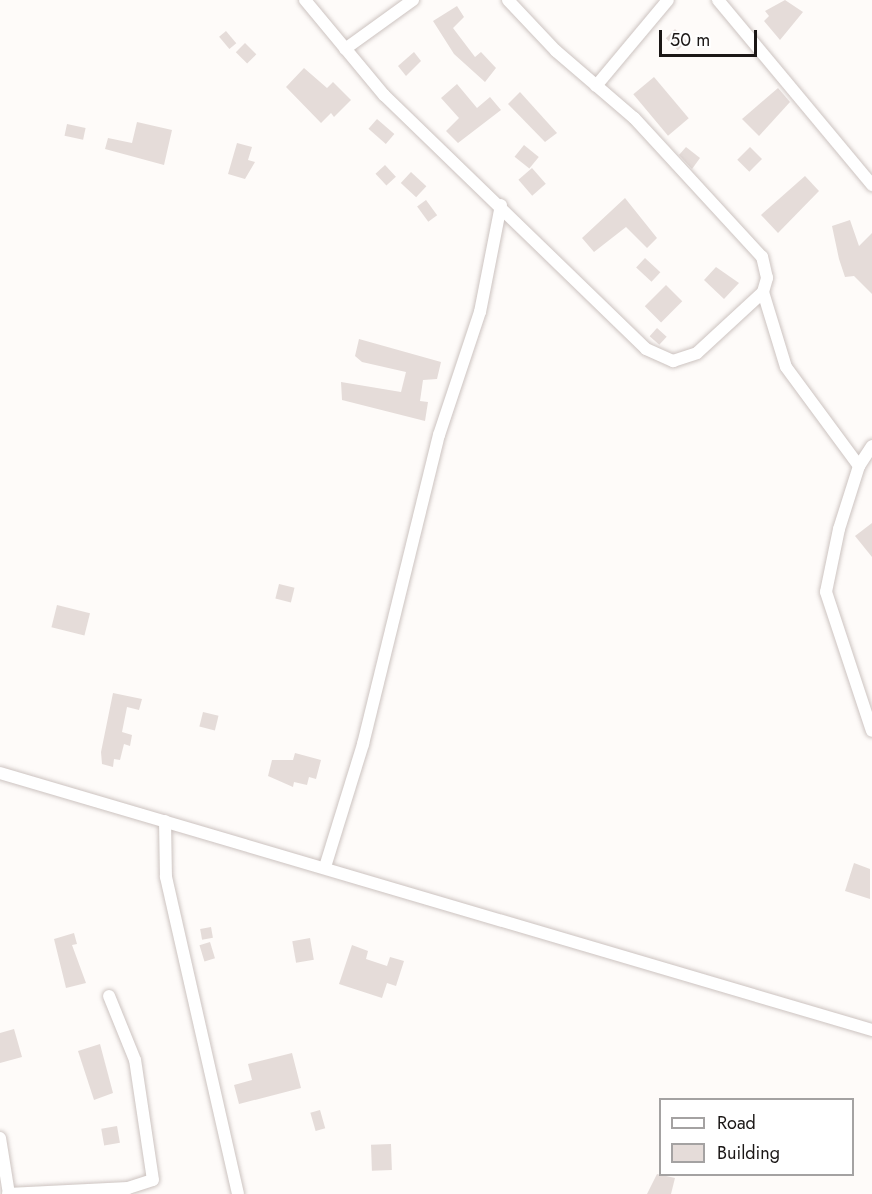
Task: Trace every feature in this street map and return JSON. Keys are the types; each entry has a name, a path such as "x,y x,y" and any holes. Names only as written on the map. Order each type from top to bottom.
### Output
{"street":[{"path":"305,0 384,95 501,205 646,349 673,361 697,353 763,292"},
{"path":"345,49 413,0"},
{"path":"508,0 596,86 634,118 756,247 766,267 763,292 786,367 859,466"},
{"path":"596,86 668,0"},
{"path":"718,0 872,185"},
{"path":"325,867 349,778 361,751 440,435 480,312 501,205"},
{"path":"872,446 859,466 826,592 872,731"},
{"path":"0,773 872,1030"},
{"path":"165,820 166,878 238,1194"},
{"path":"0,1138 9,1194 128,1188 153,1179 135,1060 109,996"}],"building":[{"path":"785,0 803,12 780,40 764,21 769,16 765,11"},
{"path":"457,6 464,17 453,28 475,57 481,52 496,68 485,82 454,54 433,21"},
{"path":"675,29 687,41 678,50 666,38"},
{"path":"226,31 236,43 229,49 219,37"},
{"path":"245,43 256,54 247,64 236,52"},
{"path":"414,52 421,61 406,76 398,66"},
{"path":"304,68 327,88 333,82 351,100 334,117 331,113 321,123 286,87"},
{"path":"654,77 689,118 668,136 633,94"},
{"path":"457,84 477,108 490,97 501,110 458,143 446,131 459,118 441,98"},
{"path":"778,88 790,102 759,136 742,119"},
{"path":"520,92 557,133 545,142 508,104"},
{"path":"377,119 394,134 386,144 368,129"},
{"path":"137,122 172,130 164,165 105,149 108,138 132,143"},
{"path":"67,124 86,128 83,140 65,136"},
{"path":"237,143 252,147 248,160 255,162 245,179 228,174"},
{"path":"524,145 539,157 529,169 515,157"},
{"path":"686,147 700,158 692,169 679,155"},
{"path":"750,147 762,159 749,172 737,160"},
{"path":"385,165 396,177 386,186 375,174"},
{"path":"532,168 546,184 532,196 518,180"},
{"path":"411,172 426,186 416,197 401,183"},
{"path":"805,176 819,191 778,233 761,215"},
{"path":"625,198 657,238 647,248 626,227 594,252 582,238"},
{"path":"426,200 437,215 428,222 417,206"},
{"path":"850,220 859,246 872,233 872,294 854,276 845,277 839,259 832,226"},
{"path":"645,258 660,272 651,282 636,268"},
{"path":"716,267 739,283 724,299 704,280"},
{"path":"666,285 682,301 661,322 645,306"},
{"path":"657,328 667,337 659,345 650,336"},
{"path":"359,339 441,362 437,379 423,380 420,401 428,402 425,421 342,400 341,382 401,392 406,372 362,362 355,356"},
{"path":"872,523 872,557 855,536"},
{"path":"279,584 295,588 291,602 275,599"},
{"path":"57,605 90,613 84,636 51,627"},
{"path":"113,693 142,699 139,710 127,707 122,732 132,735 130,746 124,744 120,760 114,759 113,767 102,764 101,752"},
{"path":"203,712 219,716 215,730 199,727"},
{"path":"295,753 321,760 316,779 309,777 307,785 294,782 293,787 268,776 272,760 293,760"},
{"path":"854,863 870,869 870,899 845,891"},
{"path":"211,927 213,938 202,940 200,929"},
{"path":"74,933 77,944 72,945 86,983 66,988 54,939"},
{"path":"310,938 314,960 296,963 292,941"},
{"path":"210,942 215,958 204,961 199,945"},
{"path":"352,945 368,951 366,959 387,966 390,957 404,961 396,986 387,983 382,998 339,984"},
{"path":"14,1029 22,1057 0,1063 0,1033"},
{"path":"100,1044 113,1093 94,1100 78,1051"},
{"path":"292,1053 301,1088 239,1104 234,1085 252,1080 248,1064"},
{"path":"320,1110 325,1128 316,1131 310,1113"},
{"path":"117,1126 120,1143 104,1146 101,1129"},
{"path":"391,1144 392,1170 372,1171 371,1145"},
{"path":"657,1174 675,1178 671,1194 647,1194"}]}
